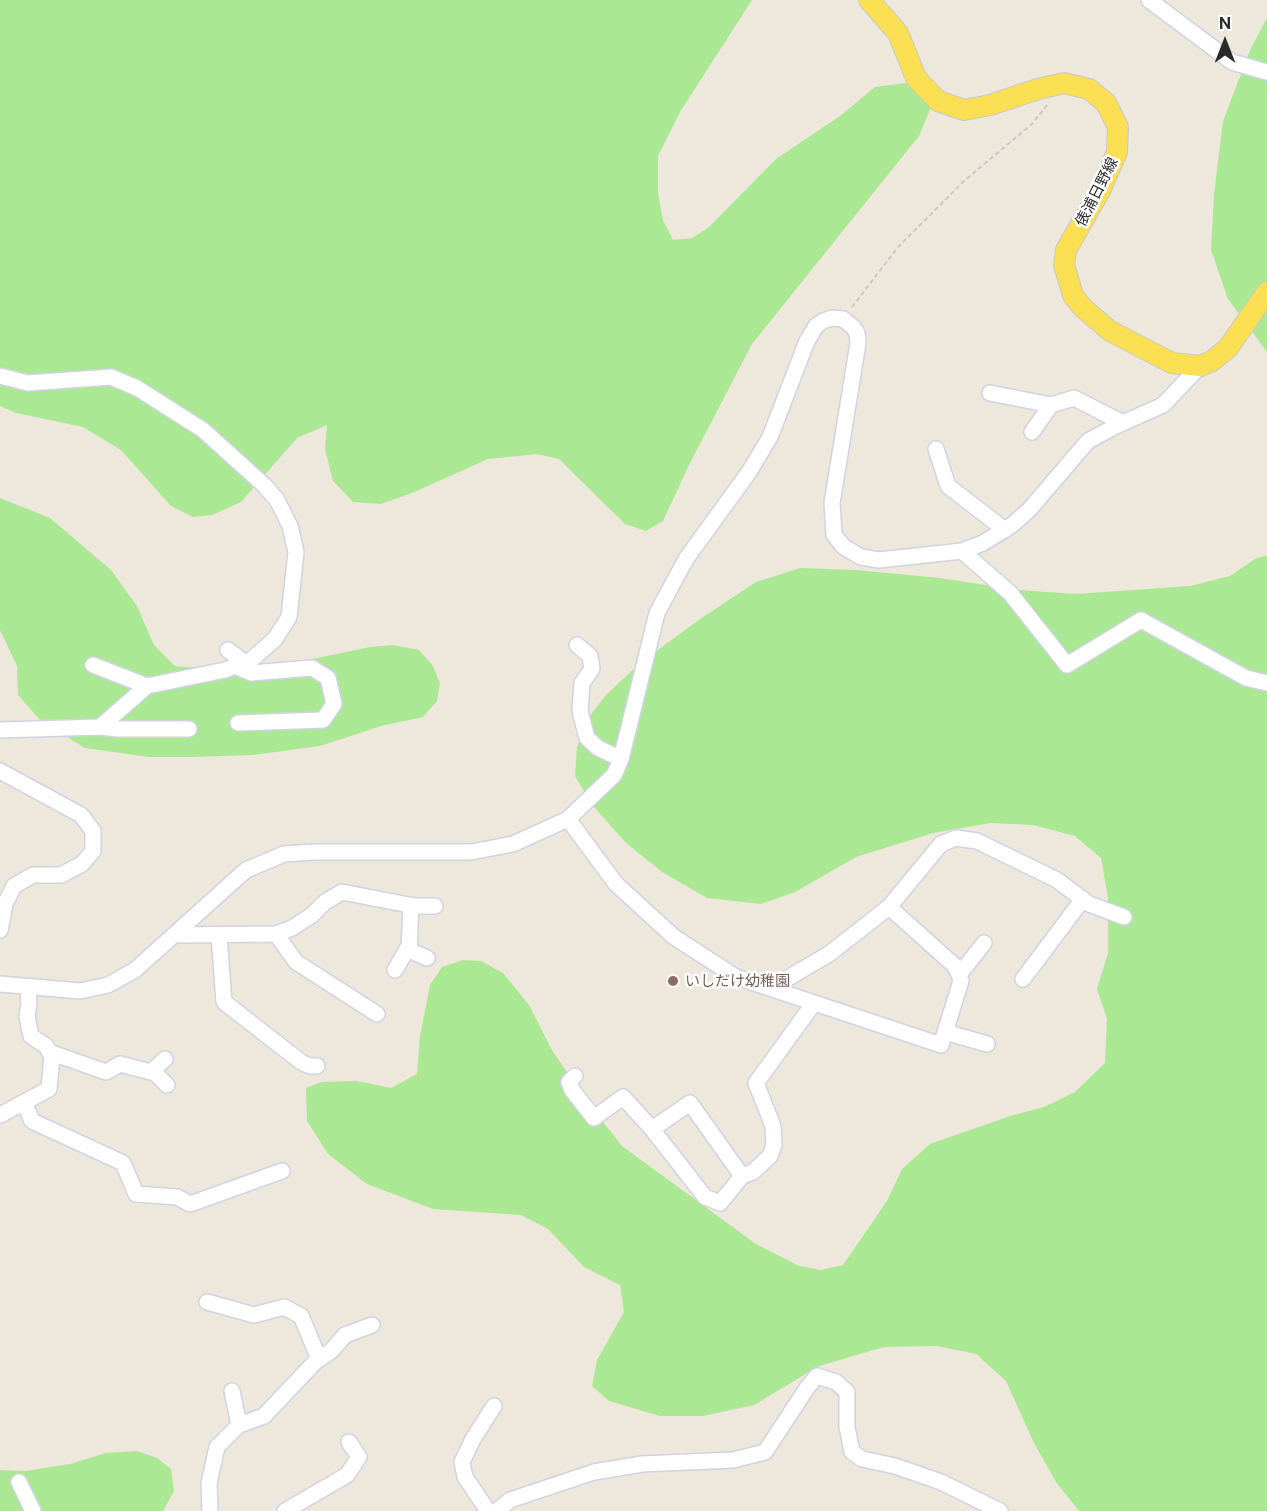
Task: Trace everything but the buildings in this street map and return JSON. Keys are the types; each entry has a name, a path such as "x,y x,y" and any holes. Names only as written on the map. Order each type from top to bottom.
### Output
{"main road":[{"name":"俵浦日野線","path":"869,0 898,33 916,78 938,102 964,110 1064,84 1089,89 1106,103 1118,127 1118,152 1101,191 1066,250 1064,265 1073,295 1082,307 1110,331 1172,363 1200,366"},
{"path":"1200,366 1228,348 1267,292"}],"street":[{"path":"1149,0 1232,62 1267,72"},
{"path":"0,984 80,991 108,985 135,970 246,870 284,854 471,852 513,844 568,819 614,775 621,759 657,613 686,559 770,437 807,341 816,326 832,318 843,319 857,333 858,343 832,503 834,535 844,547 861,557 879,560 962,551 983,543 1005,530 1029,510 1088,441 1163,405 1200,366"},
{"path":"0,376 28,383 111,377 137,388 203,430 278,500 290,526 296,552 293,593 289,617 275,639 251,660 225,670 147,686 100,727"},
{"path":"990,393 1051,405 1074,398 1122,423"},
{"path":"1032,432 1051,405"},
{"path":"936,449 948,486 1005,530"},
{"path":"962,551 1010,593 1067,665 1141,620 1246,678 1267,682"},
{"path":"577,645 590,656 592,669 582,683 580,711 587,738 598,748 621,759"},
{"path":"228,650 239,664 251,673 312,668 328,678 334,704 323,720 238,723"},
{"path":"93,665 147,686"},
{"path":"0,730 100,727 189,729"},
{"path":"0,771 81,815 93,831 93,851 82,864 61,875 33,875 14,886 5,904 0,930"},
{"path":"568,819 616,884 674,937 736,977 941,1045 961,981 959,975 955,966 890,907"},
{"path":"771,988 829,954 890,907 941,844 956,838 976,841 1057,880 1089,904 1124,917"},
{"path":"175,935 276,934 312,915 324,902 342,892 411,905 435,906"},
{"path":"1023,979 1083,899"},
{"path":"411,905 409,950 427,958"},
{"path":"276,934 296,962 377,1014"},
{"path":"219,935 224,1002 301,1062 317,1066"},
{"path":"959,975 984,943"},
{"path":"395,970 410,944"},
{"path":"0,1115 49,1089 52,1056 46,1046 31,1036 27,1016 28,987"},
{"path":"575,1076 569,1082 572,1090 594,1118 623,1097 652,1129 705,1197 720,1203 742,1176 753,1172 770,1156 774,1145 773,1126 756,1083 814,1003"},
{"path":"945,1032 987,1044"},
{"path":"50,1052 106,1072 120,1064 155,1073 167,1085"},
{"path":"151,1072 165,1059"},
{"path":"24,1102 32,1121 123,1164 136,1194 177,1197 190,1204 282,1171"},
{"path":"652,1129 690,1103 742,1176"},
{"path":"207,1302 254,1315 284,1306 301,1316 319,1359"},
{"path":"210,1511 209,1482 217,1447 239,1425 264,1416 345,1335 372,1325"},
{"path":"498,1511 510,1500 594,1472 642,1464 733,1460 765,1452 817,1376 836,1382 847,1392 848,1427 852,1452 862,1460 895,1466 941,1482 1000,1511"},
{"path":"232,1391 239,1425"},
{"path":"488,1511 465,1477 462,1462 473,1439 494,1406"},
{"path":"285,1511 347,1475 359,1457 349,1442"},
{"path":"19,1482 33,1511"}],"path":[{"path":"843,319 898,247 964,182 1032,124"}],"green space":[{"path":"0,0 752,0 680,112 658,156 658,193 663,220 673,240 692,238 709,227 776,159 840,116 875,87 906,83 919,88 932,105 919,136 752,344 689,465 663,521 646,531 625,524 559,459 537,454 488,459 412,493 381,504 353,502 333,481 325,449 327,425 297,438 241,502 212,515 193,517 171,506 121,450 83,427 16,413 0,406"},
{"path":"1267,18 1267,352 1228,299 1211,250 1214,194 1223,121 1251,48"},
{"path":"0,498 50,518 111,570 137,606 154,645 175,666 216,670 269,668 370,647 393,645 419,650 433,666 440,683 437,701 423,717 381,726 320,746 253,755 149,757 85,748 41,721 18,695 17,666 0,630"},
{"path":"1267,555 1267,1511 1079,1511 1056,1482 1034,1443 1006,1381 976,1354 937,1346 884,1347 819,1366 754,1405 703,1416 660,1416 609,1401 592,1386 597,1360 624,1312 620,1285 584,1267 548,1229 521,1215 433,1209 367,1184 328,1154 307,1121 306,1088 322,1082 357,1081 391,1088 417,1074 420,1036 430,985 442,967 463,960 481,961 503,973 529,1005 552,1050 582,1095 622,1146 756,1244 799,1266 821,1270 843,1265 887,1201 902,1169 930,1144 1010,1116 1044,1107 1075,1092 1105,1063 1107,1019 1097,989 1108,953 1108,898 1101,858 1075,836 1033,825 991,823 933,833 856,857 795,892 761,904 707,898 662,872 626,843 594,807 575,776 577,747 589,717 605,696 640,663 700,619 756,582 800,568 856,570 940,578 1018,590 1076,594 1190,586 1230,576 1255,559"},
{"path":"137,1451 157,1458 171,1469 174,1491 163,1511 0,1511 0,1470 26,1471 70,1464 106,1453"}],"place":[{"name":"いしだけ幼稚園","path":"673,981"}]}
